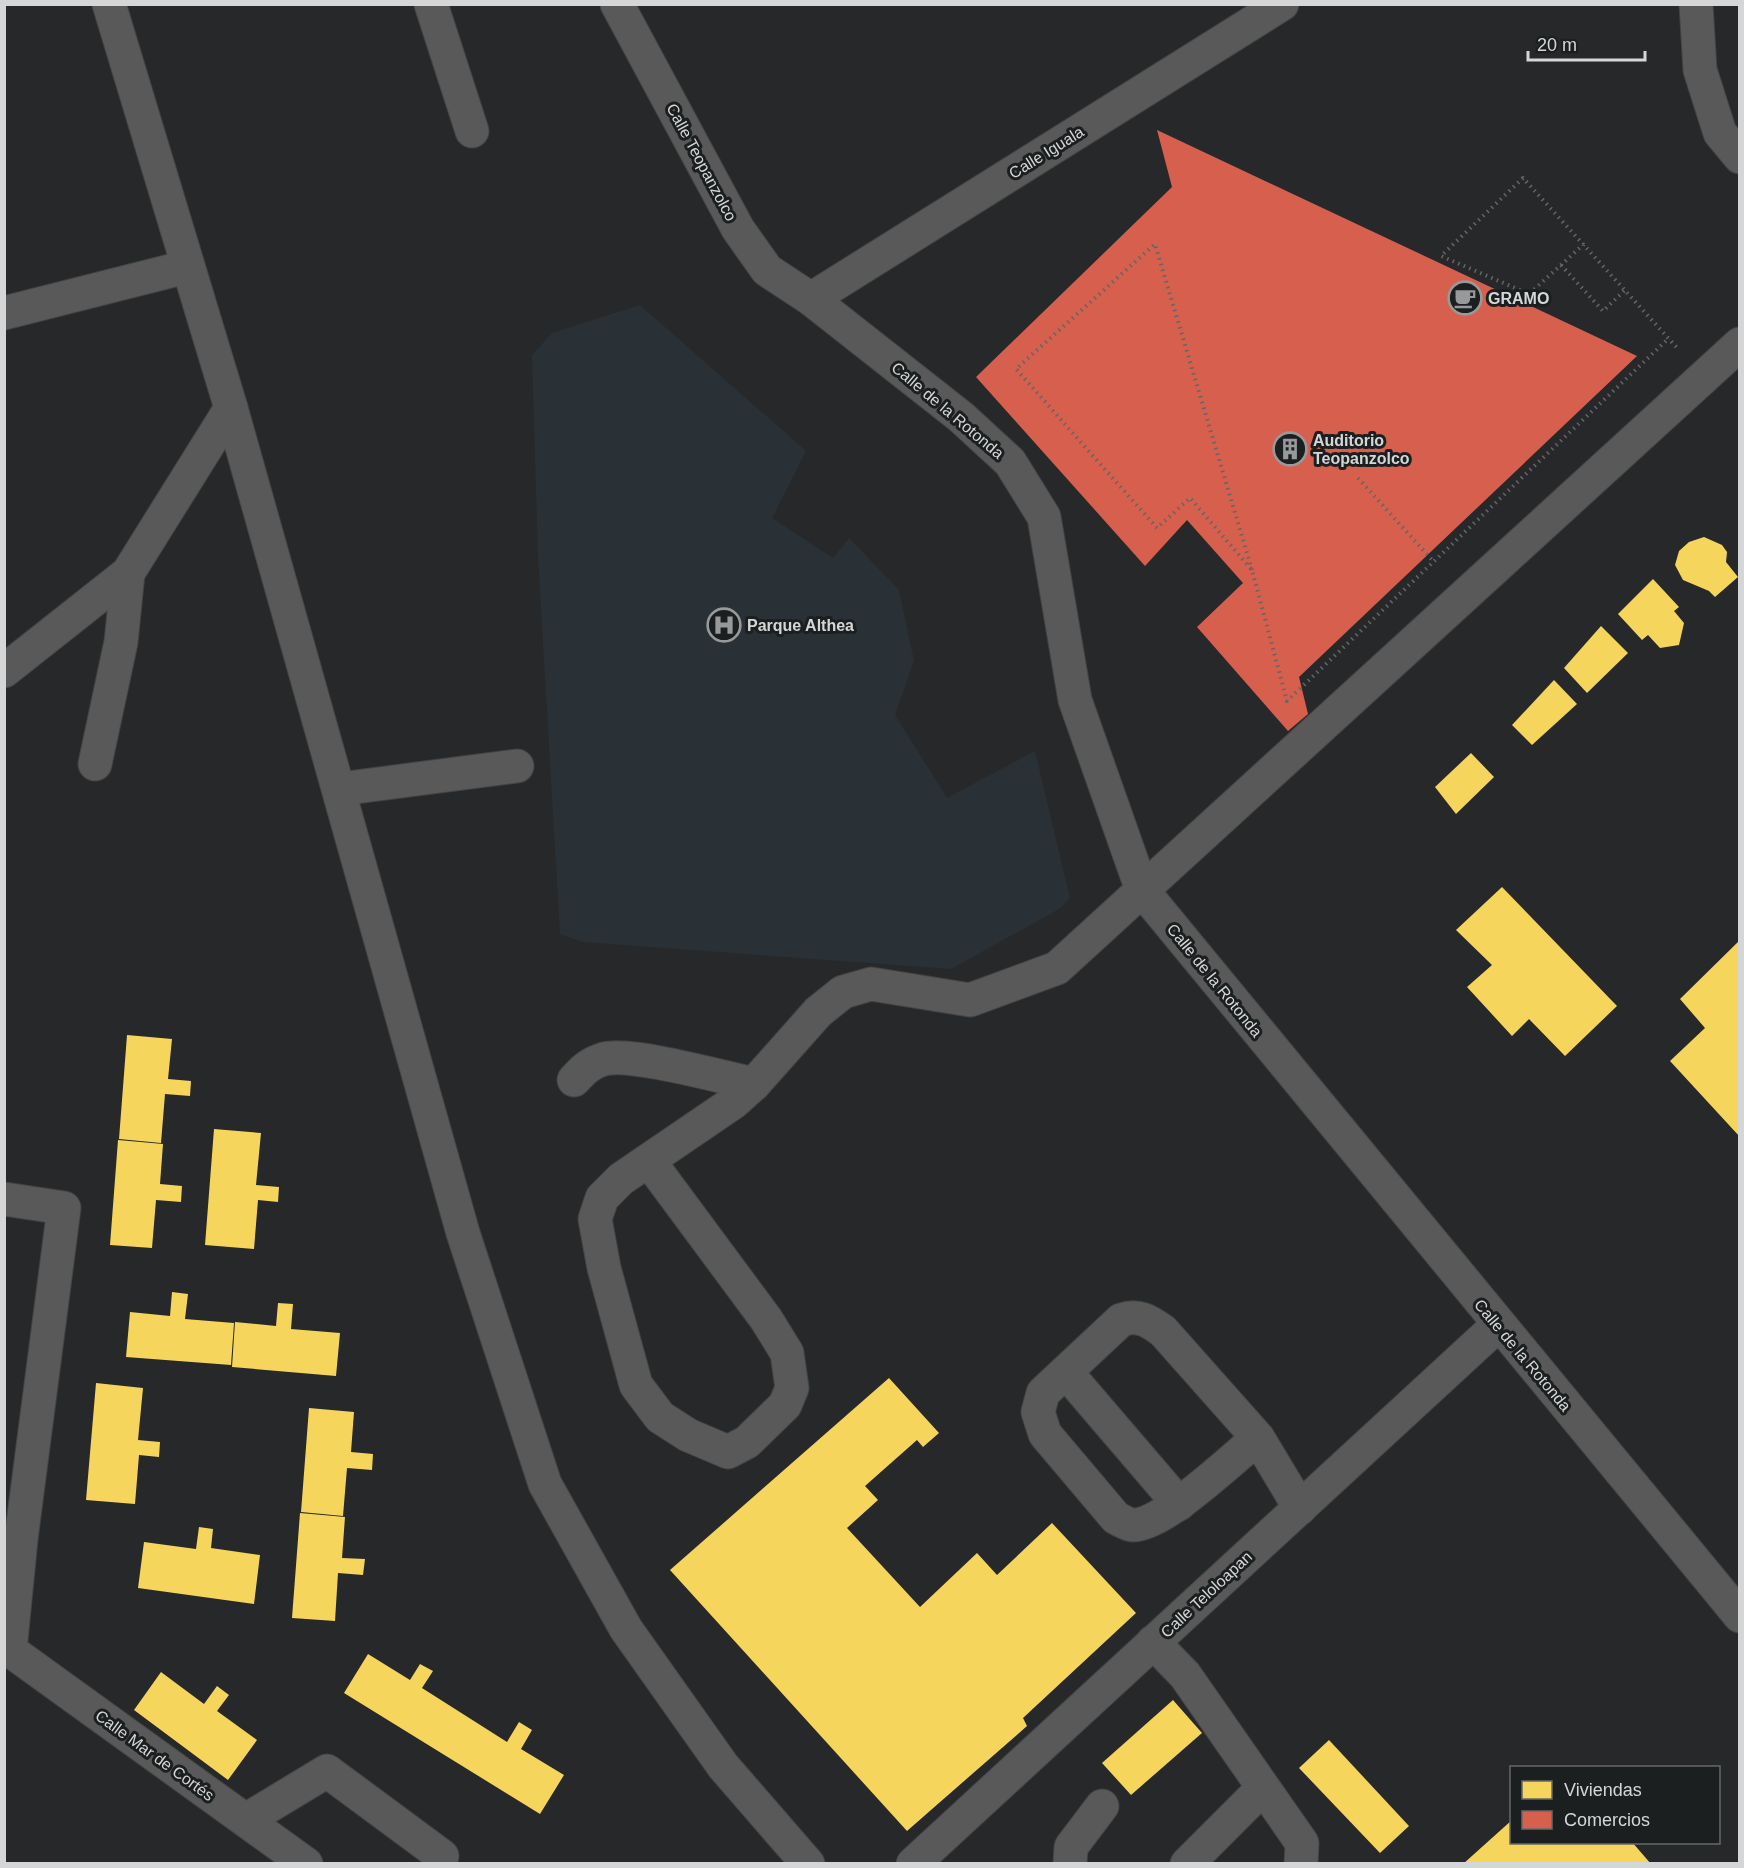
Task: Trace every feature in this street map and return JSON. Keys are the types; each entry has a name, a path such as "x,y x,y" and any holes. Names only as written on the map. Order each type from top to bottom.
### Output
{"street":[{"path":"109,4 186,267 231,408 463,1233 545,1484 626,1629 723,1766 808,1863"},
{"path":"431,4 472,131"},
{"name":"Calle Teopanzolco","path":"616,4 738,229 767,270 811,299"},
{"name":"Calle Iguala","path":"811,299 1282,4"},
{"path":"1696,4 1700,70 1720,133 1740,157"},
{"path":"4,313 186,267"},
{"name":"Calle de la Rotonda","path":"811,299 961,417 1010,462 1044,517 1075,700 1142,891 1740,1616"},
{"path":"649,1161 766,1319 787,1353 792,1388 784,1405 747,1442 728,1452 688,1435 660,1417 636,1385 604,1268 596,1219 602,1198 621,1179 734,1102 754,1084 818,1012 843,992 871,984 970,1000 1057,968 1740,344"},
{"path":"4,671 128,573 231,408"},
{"path":"95,764 121,642 128,573"},
{"path":"340,789 517,766"},
{"path":"574,1080 585,1067 605,1059 631,1058 754,1084"},
{"path":"4,1199 64,1208 13,1532 7,1648"},
{"path":"1258,1438 1179,1504 1154,1519 1132,1525 1116,1518 1045,1434 1038,1412 1043,1393 1121,1320 1133,1316 1148,1320 1164,1331 1311,1497"},
{"name":"Calle Teloloapan","path":"913,1863 1498,1325"},
{"path":"1066,1372 1179,1504"},
{"path":"1154,1642 1185,1675 1302,1843 1300,1863"},
{"name":"Calle Mar de Cortés","path":"7,1648 306,1863"},
{"path":"246,1820 327,1771 442,1856"},
{"path":"1187,1863 1263,1788"},
{"path":"1070,1863 1071,1847 1102,1806"}],"path":[{"path":"1584,244 1529,294 1441,256 1523,178 1584,244 1704,377"},
{"path":"1252,570 1190,498 1157,528 1016,369 1155,244 1252,570 1287,701 1669,339"},
{"path":"1561,265 1603,311 1625,290"},
{"path":"1358,478 1434,562"}],"shaded area":[{"name":"Parque Althea","path":"640,305 806,451 772,518 833,558 849,538 899,590 914,661 895,715 947,798 1035,751 1070,898 1059,909 951,969 583,942 560,934 538,556 532,355 552,333"}],"building: Viviendas":[{"path":"1704,537 1722,545 1727,552 1726,562 1738,577 1715,597 1709,591 1683,580 1675,565 1679,551 1689,542"},
{"path":"1653,579 1679,607 1674,611 1684,623 1679,645 1660,648 1648,635 1642,640 1618,614"},
{"path":"1601,626 1628,653 1587,693 1564,668"},
{"path":"1554,680 1577,704 1532,745 1512,725"},
{"path":"1471,753 1494,777 1456,814 1435,787"},
{"path":"1502,887 1617,1006 1565,1056 1529,1019 1512,1036 1467,987 1492,965 1456,930"},
{"path":"1740,940 1740,1137 1670,1061 1705,1028 1680,999"},
{"path":"127,1035 172,1039 168,1079 191,1081 190,1096 165,1094 161,1143 119,1139"},
{"path":"214,1129 261,1133 256,1185 279,1187 278,1202 258,1200 254,1249 205,1245"},
{"path":"118,1140 163,1144 160,1184 182,1186 181,1202 156,1200 152,1248 110,1245"},
{"path":"172,1292 188,1294 185,1319 234,1323 231,1365 126,1357 130,1312 170,1316"},
{"path":"278,1303 293,1304 291,1329 340,1333 336,1376 232,1367 235,1322 276,1326"},
{"path":"889,1378 939,1433 923,1447 917,1440 865,1486 878,1500 847,1528 920,1607 977,1553 997,1575 1052,1523 1136,1613 1023,1718 1027,1726 907,1831 670,1570"},
{"path":"96,1383 143,1388 138,1440 160,1442 159,1457 139,1455 135,1504 86,1500"},
{"path":"309,1408 354,1412 351,1452 373,1454 372,1470 347,1468 343,1516 301,1512"},
{"path":"300,1513 345,1517 342,1558 365,1559 363,1575 338,1573 335,1621 292,1618"},
{"path":"199,1527 213,1529 211,1548 260,1555 254,1604 138,1588 144,1542 196,1549"},
{"path":"368,1654 410,1680 420,1664 433,1671 422,1688 507,1742 519,1722 532,1730 521,1749 564,1775 540,1814 344,1693"},
{"path":"161,1672 204,1704 217,1686 229,1695 217,1711 257,1740 228,1780 134,1710"},
{"path":"1173,1700 1202,1733 1131,1795 1102,1763"},
{"path":"1329,1740 1409,1826 1380,1853 1299,1768"},
{"path":"1510,1822 1510,1844 1634,1844 1651,1864 1463,1864"}],"building: Comercios":[{"name":"Auditorio Teopanzolco","path":"1157,130 1637,356 1299,677 1308,714 1288,731 1197,627 1243,583 1187,520 1145,566 976,377 1172,187"}],"place":[{"name":"GRAMO","path":"1465,298"},
{"name":"Auditorio Teopanzolco","path":"1290,449"},
{"name":"Parque Althea","path":"724,625"}]}
